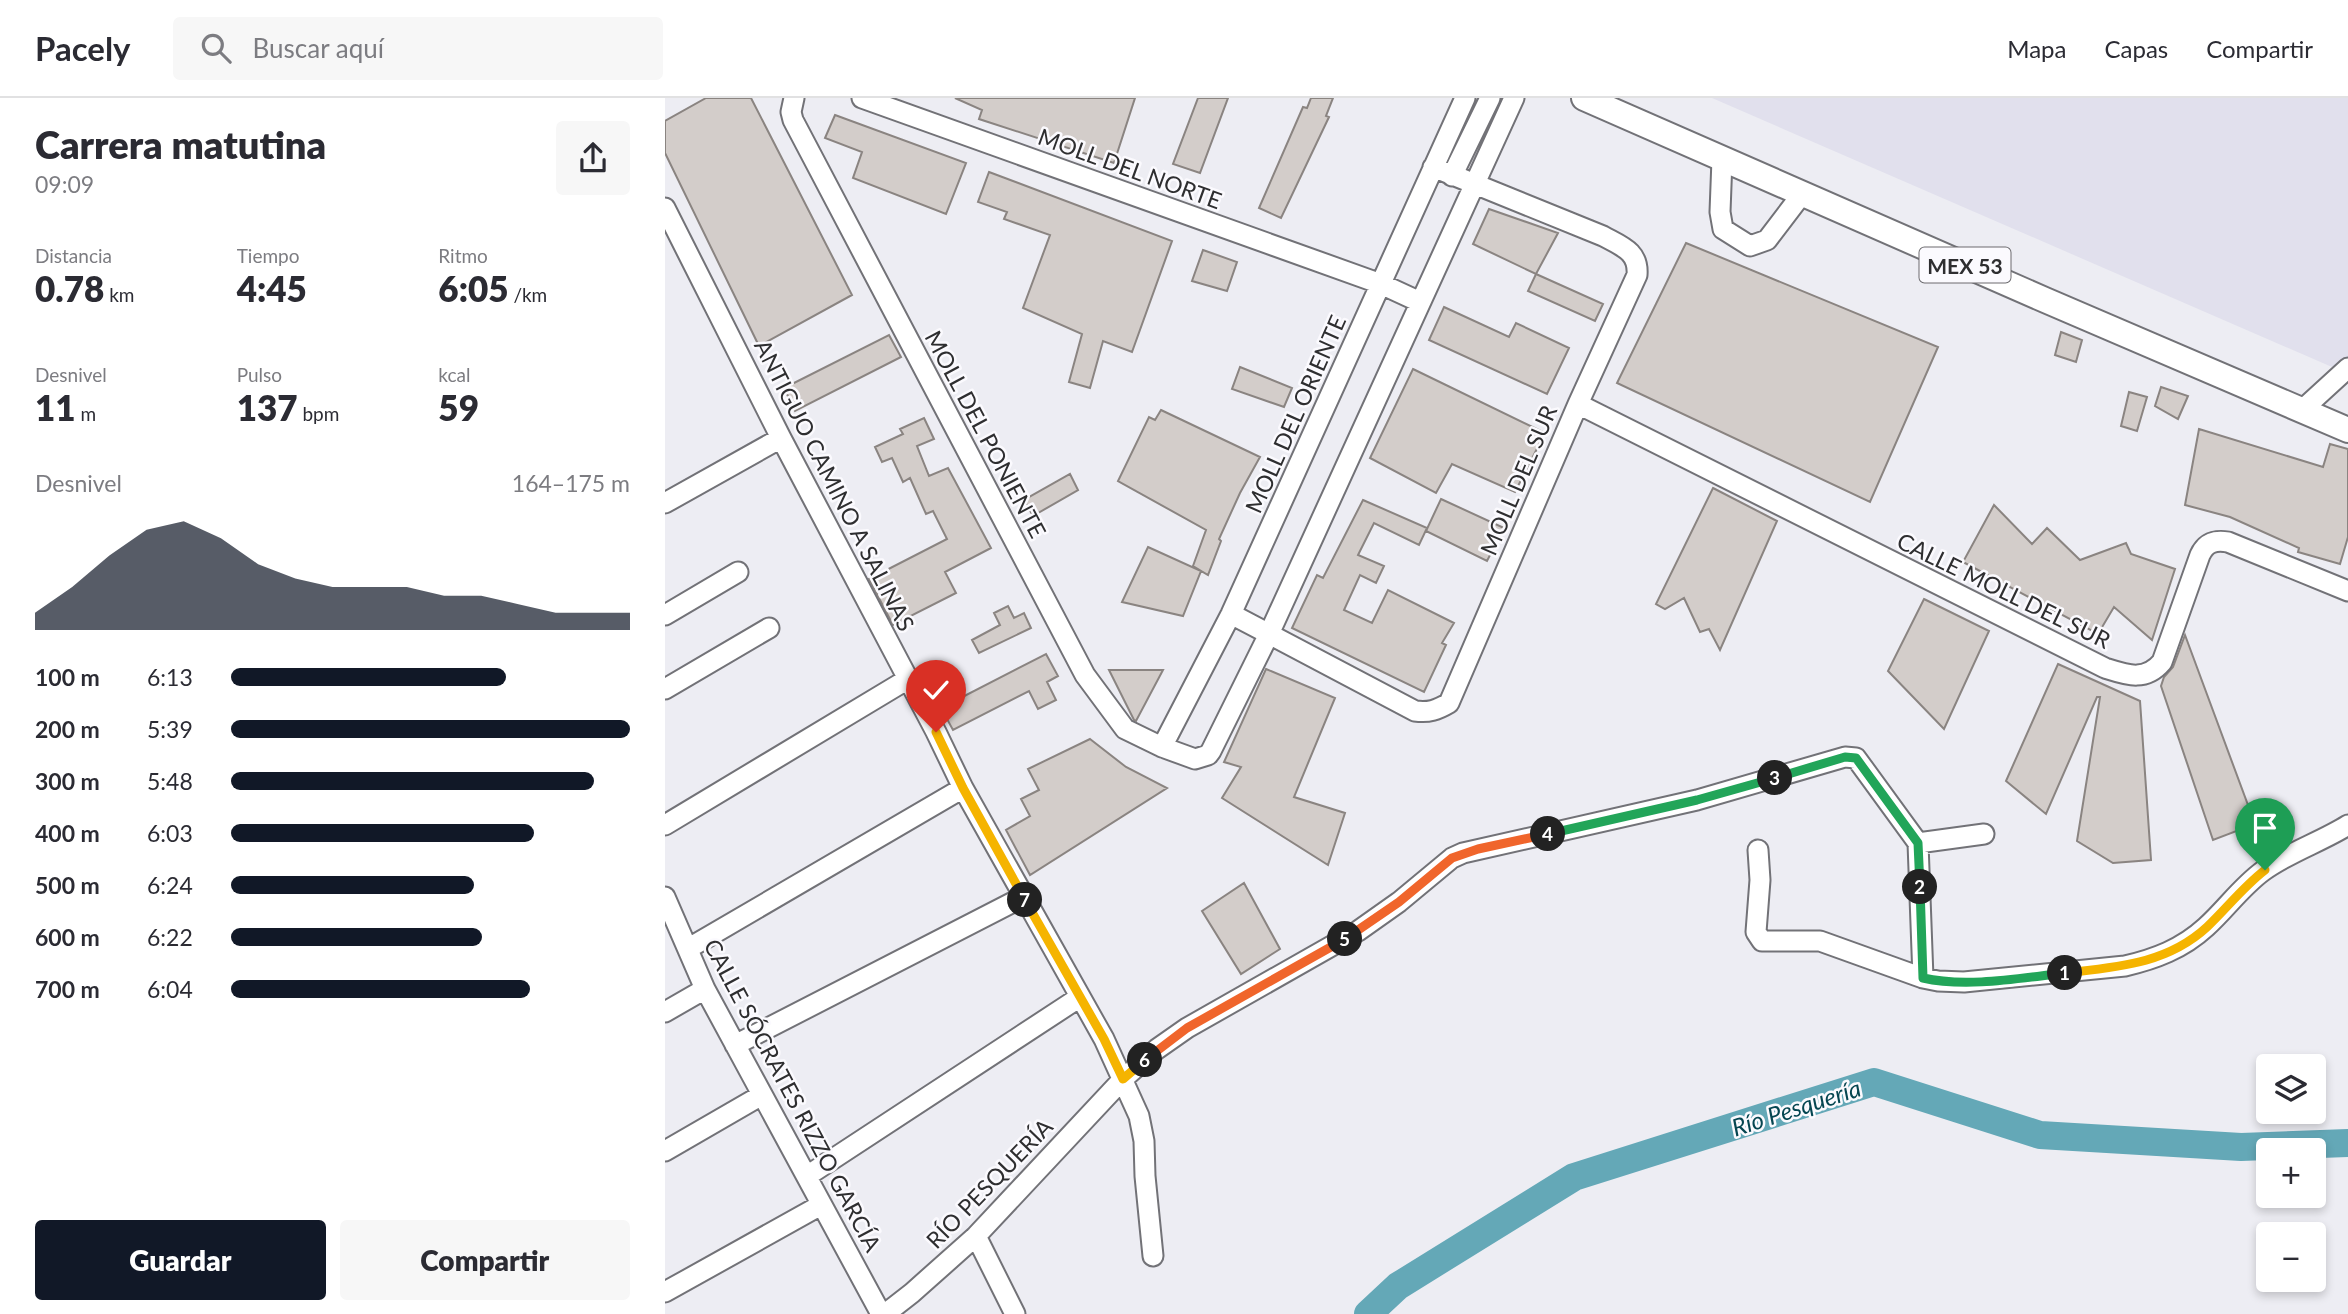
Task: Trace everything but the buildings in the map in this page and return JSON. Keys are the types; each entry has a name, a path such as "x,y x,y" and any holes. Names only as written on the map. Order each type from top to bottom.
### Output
{"main road":[{"name":"MEX 53","path":"1585,98 2348,430"}],"street":[{"name":"MOLL DEL PONIENTE","path":"794,98 791,112 793,120 1085,674 1125,729 1195,759 1208,755 1269,634 1514,98"},
{"name":"MOLL DEL NORTE","path":"862,98 1381,284 1420,302"},
{"path":"1452,176 1490,98"},
{"name":"MOLL DEL ORIENTE","path":"1162,747 1231,614 1381,284 1461,99"},
{"path":"1722,159 1720,212 1723,229 1750,246 1767,240 1802,194"},
{"name":"MOLL DEL SUR","path":"1231,614 1415,711 1439,709 1449,703 1578,404 1637,275 1636,258 1630,251 1603,236 1433,167"},
{"name":"ANTIGUO CAMINO A SALINAS","path":"668,219 963,788 1123,1079 1139,1116 1144,1141 1153,1256"},
{"path":"2302,410 2348,368"},
{"name":"CALLE MOLL DEL SUR","path":"1578,404 2105,668 2131,676 2150,672 2162,662 2200,555 2203,548 2213,542 2228,542 2348,591"},
{"path":"665,503 781,438"},
{"path":"665,615 738,572"},
{"path":"665,689 769,628"},
{"path":"665,825 908,679"},
{"name":"RÍO PESQUERÍA","path":"883,1314 912,1293 976,1236 1123,1079 1157,1049 1187,1028 1358,931 1399,902 1452,858 1463,853 1697,800 1850,757 1861,763 1918,843"},
{"path":"689,948 963,788"},
{"path":"1758,850 1760,880 1756,932 1762,941 1820,941 1923,978 1949,982 2125,966 2151,960 2197,934 2249,882 2265,870 2348,825"},
{"path":"1923,978 1918,843 1984,834"},
{"name":"CALLE SÓCRATES RIZZO GARCÍA","path":"665,897 705,989 883,1314"},
{"path":"735,1045 1023,897"},
{"path":"665,1012 705,989"},
{"path":"807,1176 1080,997"},
{"path":"665,1151 762,1095"},
{"path":"665,1292 821,1205"},
{"path":"976,1236 1015,1314"}],"shaded area":[{"path":"1712,98 2348,98 2348,374"}],"waterway":[{"name":"Río Pesquería","path":"1368,1314 1398,1286 1574,1177 1874,1082 2040,1135 2241,1147 2348,1143"}],"route":[{"path":"936,732 963,788 1104,1039 1123,1079 1157,1049 1187,1028 1358,931 1399,902 1452,858 1463,853 1697,800 1845,757 1856,758 1861,763 1918,843 1923,978 1964,982 2125,966 2151,960 2188,941 2207,926 2249,882 2265,870"}]}
